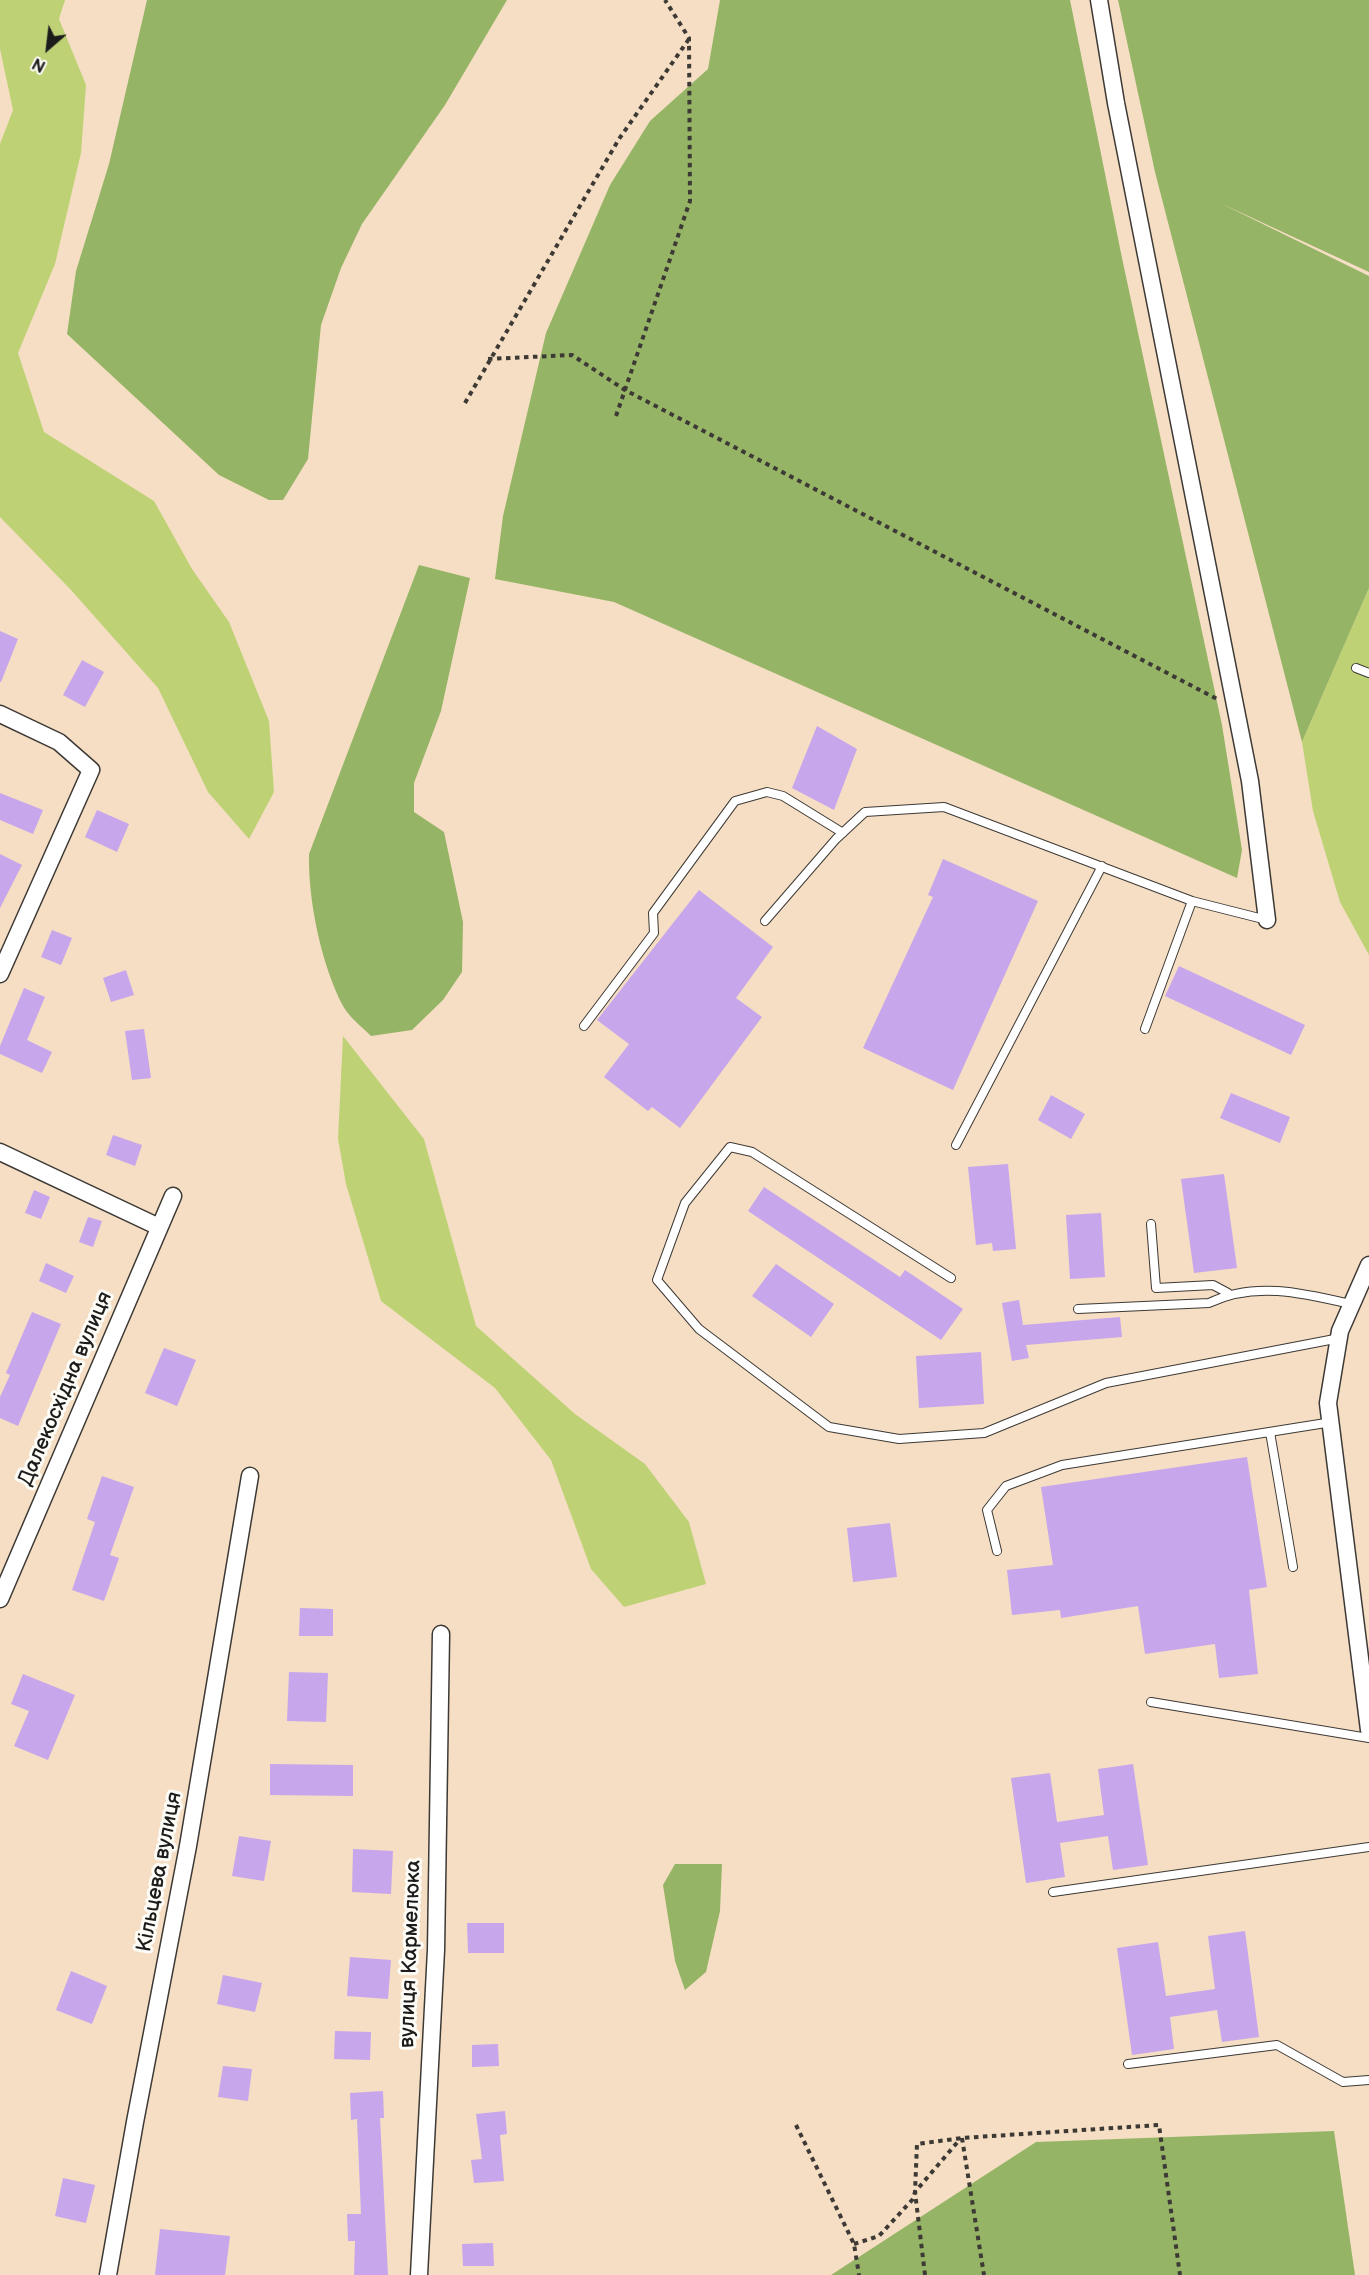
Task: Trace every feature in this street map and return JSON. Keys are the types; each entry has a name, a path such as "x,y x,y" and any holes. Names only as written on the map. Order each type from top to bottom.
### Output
{"street":[{"path":"1099,0 1116,103 1251,781 1267,920"},
{"path":"0,714 59,742 91,770 0,974"},
{"path":"0,1152 159,1227"},
{"name":"Далекосхідна вулиця","path":"0,1599 6,1567 173,1196"},
{"path":"1369,1265 1340,1331 1341,1338 1328,1403 1369,1730"},
{"name":"Кільцева вулиця","path":"108,2275 188,1846 250,1476"},
{"name":"вулиця Кармелюка","path":"419,2275 436,1950 441,1634"}],"lane":[{"path":"1356,668 1369,673"},
{"path":"584,1026 654,933 653,912 735,801 767,792 783,796 843,833"},
{"path":"765,921 843,833 865,812 944,807 1192,901 1267,920"},
{"path":"956,1145 1102,866"},
{"path":"1145,1029 1192,901"},
{"path":"951,1278 752,1152 730,1147 685,1203 657,1280 699,1329 829,1427 899,1439 984,1433 1106,1383 1341,1338"},
{"path":"1151,1224 1156,1288 1213,1285 1228,1293"},
{"path":"1078,1309 1209,1303 1228,1293 1286,1290 1350,1304"},
{"path":"997,1551 987,1510 1006,1486 1062,1465 1331,1422"},
{"path":"1270,1432 1293,1567"},
{"path":"1151,1702 1369,1738"},
{"path":"1053,1892 1369,1847"},
{"path":"1128,2064 1277,2045 1343,2082 1369,2080"}],"path":[{"path":"616,416 690,201 689,38 664,0"},
{"path":"465,403 488,359 619,139 689,38"},
{"path":"488,359 572,355 625,390 1236,708"},
{"path":"796,2125 855,2244 859,2275"},
{"path":"925,2275 915,2192 917,2144 962,2138 1159,2125 1180,2275"},
{"path":"855,2244 879,2236 913,2199 915,2192 962,2138"},
{"path":"962,2138 984,2275"}],"green space":[{"path":"0,0 65,0 59,19 86,85 81,153 55,264 18,353 44,432 154,501 192,569 229,622 269,721 274,792 249,839 208,792 158,688 71,590 0,517 0,144 13,110 0,49"},
{"path":"147,0 507,0 445,105 362,224 341,268 321,325 308,459 283,500 269,500 219,475 67,334 76,271 109,164"},
{"path":"720,0 1070,0 1122,258 1222,725 1242,850 1237,878 614,602 495,579 503,516 546,333 610,185 650,121 708,69"},
{"path":"1118,0 1369,0 1369,272 1220,203 1369,276 1369,588 1302,742 1155,172"},
{"path":"419,565 470,578 441,711 414,783 414,812 444,832 463,922 462,972 443,1000 412,1030 371,1036 343,1006 328,971 317,931 309,872 309,854"},
{"path":"1369,588 1369,955 1340,902 1313,811 1302,742"},
{"path":"343,1036 424,1139 476,1326 575,1414 645,1464 689,1522 706,1584 624,1607 591,1569 551,1460 495,1388 381,1301 346,1184 338,1139"},
{"path":"675,1864 722,1864 720,1911 706,1972 685,1990 675,1961 663,1885"},
{"path":"1334,2131 1355,2275 831,2275 1036,2142"}],"building":[{"path":"0,631 18,639 1,682 0,682"},
{"path":"82,660 104,672 85,707 63,695"},
{"path":"817,726 857,749 834,810 792,788"},
{"path":"0,793 43,810 33,834 0,820"},
{"path":"97,810 129,824 117,852 85,837"},
{"path":"0,854 22,865 0,908"},
{"path":"943,859 1038,901 953,1090 863,1048 933,897 928,895"},
{"path":"699,890 773,947 736,998 762,1017 680,1128 652,1107 648,1111 604,1077 629,1044 597,1020"},
{"path":"52,930 72,938 61,965 41,957"},
{"path":"1179,966 1305,1025 1291,1055 1165,996"},
{"path":"126,970 134,995 111,1002 103,978"},
{"path":"24,988 45,997 27,1040 52,1052 42,1073 0,1054 0,1046"},
{"path":"144,1029 151,1078 132,1080 125,1031"},
{"path":"1231,1093 1290,1117 1280,1143 1220,1118"},
{"path":"1051,1095 1085,1114 1071,1139 1038,1120"},
{"path":"113,1135 142,1145 135,1166 106,1155"},
{"path":"1008,1164 1016,1249 993,1251 992,1243 976,1245 968,1167"},
{"path":"1224,1174 1237,1268 1194,1273 1181,1179"},
{"path":"764,1187 900,1277 905,1270 963,1309 941,1340 748,1211"},
{"path":"34,1190 50,1197 41,1219 25,1213"},
{"path":"1101,1213 1105,1277 1070,1279 1066,1215"},
{"path":"88,1217 102,1221 93,1247 79,1242"},
{"path":"46,1263 74,1276 66,1293 39,1281"},
{"path":"776,1264 834,1304 811,1337 752,1296"},
{"path":"1019,1300 1023,1325 1120,1317 1122,1337 1026,1345 1029,1358 1012,1361 1002,1303"},
{"path":"32,1312 61,1324 18,1426 0,1418 0,1397 10,1375 6,1373"},
{"path":"164,1348 196,1360 177,1406 145,1393"},
{"path":"981,1352 984,1404 919,1408 916,1356"},
{"path":"1247,1457 1267,1587 1249,1590 1258,1674 1219,1678 1215,1644 1145,1654 1138,1606 1061,1618 1060,1610 1012,1615 1007,1570 1053,1565 1041,1487"},
{"path":"102,1476 134,1487 110,1555 119,1558 104,1601 72,1590 95,1522 87,1519"},
{"path":"890,1523 897,1577 853,1582 847,1528"},
{"path":"300,1608 333,1609 333,1636 299,1636"},
{"path":"289,1672 328,1673 326,1722 287,1721"},
{"path":"23,1674 75,1695 48,1760 14,1746 29,1711 11,1704"},
{"path":"270,1764 353,1765 353,1796 270,1795"},
{"path":"1133,1764 1148,1865 1113,1870 1108,1836 1060,1843 1065,1877 1026,1883 1011,1778 1050,1773 1057,1822 1104,1815 1098,1769"},
{"path":"239,1836 271,1841 264,1881 232,1876"},
{"path":"353,1849 393,1851 391,1894 352,1892"},
{"path":"467,1923 504,1923 504,1953 468,1953"},
{"path":"1245,1931 1259,2037 1222,2042 1217,2010 1170,2017 1174,2049 1132,2055 1117,1948 1158,1942 1166,1996 1215,1989 1208,1936"},
{"path":"350,1957 391,1960 388,1999 347,1996"},
{"path":"71,1971 107,1986 92,2024 56,2010"},
{"path":"223,1975 262,1983 255,2012 217,2004"},
{"path":"335,2031 371,2032 370,2060 334,2059"},
{"path":"498,2044 499,2066 472,2067 472,2045"},
{"path":"223,2066 252,2069 248,2101 218,2097"},
{"path":"383,2091 384,2118 380,2118 388,2275 354,2275 355,2241 348,2241 347,2214 361,2214 357,2119 351,2120 350,2093"},
{"path":"505,2111 507,2134 500,2135 504,2181 474,2183 471,2160 482,2159 476,2114"},
{"path":"63,2178 95,2185 86,2223 55,2216"},
{"path":"160,2229 230,2236 225,2275 155,2275"},
{"path":"493,2243 494,2266 463,2266 462,2244"}]}
